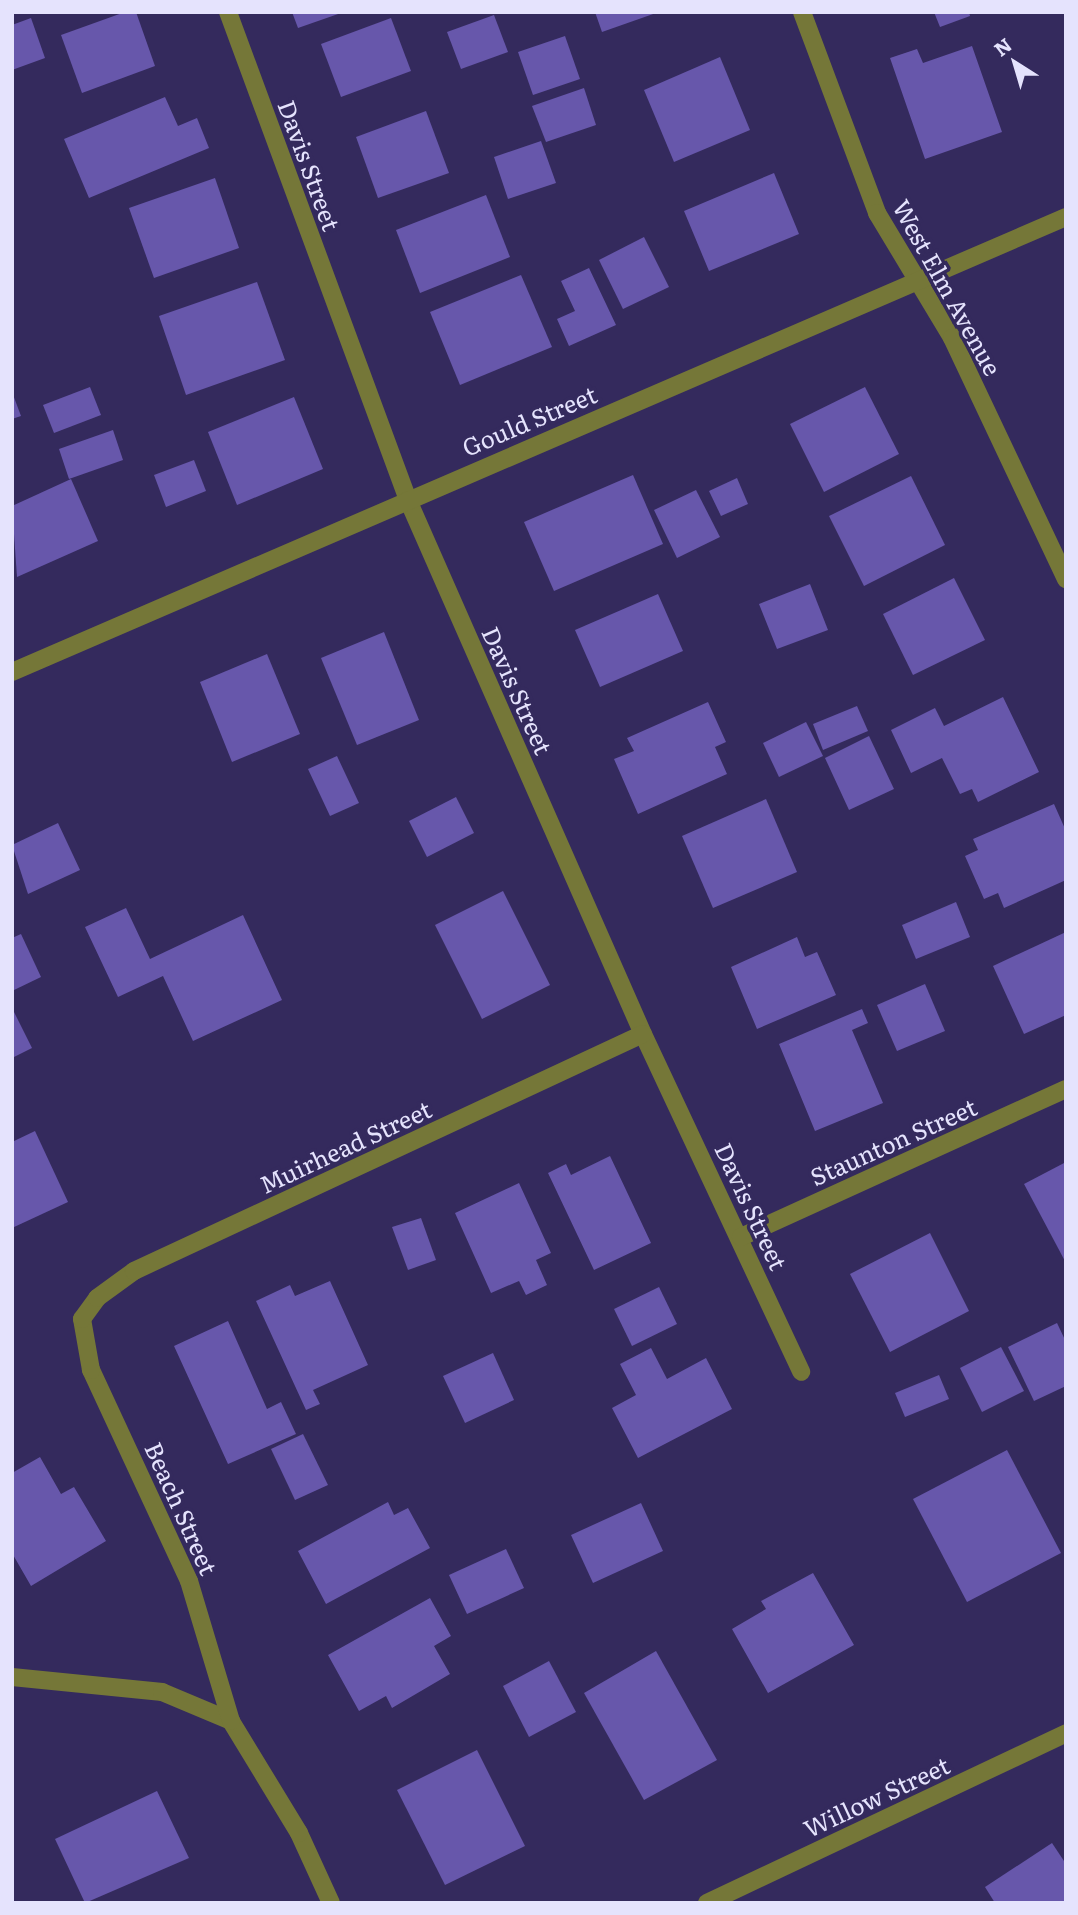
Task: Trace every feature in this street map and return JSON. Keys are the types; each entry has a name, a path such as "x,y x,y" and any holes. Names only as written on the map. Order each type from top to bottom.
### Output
{"street":[{"name":"Davis Street","path":"228,12 408,499 643,1034 741,1237 801,1372"},
{"name":"West Elm Avenue","path":"802,12 877,213 919,277 1066,579"},
{"name":"Gould Street","path":"12,672 919,277 1066,216"},
{"name":"Muirhead Street","path":"82,1319 97,1298 134,1271 643,1034"},
{"name":"Staunton Street","path":"741,1237 1066,1089"},
{"name":"Beach Street","path":"82,1319 91,1370 189,1581 231,1721 299,1833 331,1903"},
{"path":"12,1677 162,1692 231,1721"},
{"name":"Willow Street","path":"707,1903 1066,1733"}],"building":[{"path":"125,12 136,12 155,66 82,93 61,35"},
{"path":"292,12 341,12 341,13 298,28"},
{"path":"595,12 656,12 656,13 602,32"},
{"path":"934,12 969,12 970,16 940,27"},
{"path":"494,15 508,52 461,69 447,32"},
{"path":"31,18 45,58 12,70 12,25"},
{"path":"391,18 411,71 341,97 321,44"},
{"path":"565,36 580,79 533,95 518,52"},
{"path":"972,46 1002,132 925,159 890,58 917,49 923,63"},
{"path":"720,57 750,130 674,162 644,90"},
{"path":"584,88 596,125 546,142 532,106"},
{"path":"165,97 178,126 197,118 209,148 89,198 64,139"},
{"path":"426,111 449,173 378,198 356,137"},
{"path":"541,141 556,183 508,199 494,157"},
{"path":"774,173 799,234 709,271 684,211"},
{"path":"215,178 239,248 154,278 129,208"},
{"path":"486,195 510,257 420,293 396,230"},
{"path":"644,237 669,287 623,309 599,260"},
{"path":"589,268 616,325 569,346 557,319 575,311 561,281"},
{"path":"521,275 552,347 460,385 430,312"},
{"path":"257,282 285,360 186,395 159,316"},
{"path":"90,387 101,415 54,433 43,405"},
{"path":"865,387 899,454 824,492 790,424"},
{"path":"12,392 21,416 12,419"},
{"path":"294,397 323,469 237,505 208,432"},
{"path":"113,430 123,460 69,479 59,449"},
{"path":"194,460 206,491 166,507 154,475"},
{"path":"633,475 663,544 554,591 524,522"},
{"path":"911,476 945,545 864,586 829,516"},
{"path":"737,478 748,504 721,516 709,491"},
{"path":"71,479 98,541 17,577 12,506"},
{"path":"696,490 720,537 677,558 654,510"},
{"path":"954,578 985,640 913,675 883,614"},
{"path":"810,584 828,630 777,649 759,604"},
{"path":"658,594 683,651 600,687 575,630"},
{"path":"384,632 419,720 357,745 321,658"},
{"path":"267,654 300,734 232,762 200,682"},
{"path":"1003,697 1039,772 978,802 972,789 960,794 942,758 911,773 891,730 935,708 944,726"},
{"path":"708,702 726,742 715,747 727,774 638,814 614,759 634,751 627,738"},
{"path":"857,706 868,731 823,750 813,724"},
{"path":"806,722 823,756 779,777 763,743"},
{"path":"869,736 894,789 849,810 825,758"},
{"path":"337,756 359,803 330,816 308,769"},
{"path":"456,797 474,833 427,857 409,821"},
{"path":"766,799 797,872 713,908 682,836"},
{"path":"1054,804 1066,831 1066,880 1004,908 998,893 984,899 965,856 978,850 973,839"},
{"path":"58,823 80,870 28,894 12,845"},
{"path":"503,891 550,985 482,1019 435,925"},
{"path":"956,902 970,937 916,959 902,925"},
{"path":"126,908 150,959 243,915 282,1000 193,1041 163,976 118,997 85,927"},
{"path":"1066,932 1066,1015 1024,1034 993,966"},
{"path":"21,934 41,977 12,991 12,938"},
{"path":"797,937 805,957 817,952 836,995 757,1029 731,967"},
{"path":"925,984 945,1031 897,1051 877,1005"},
{"path":"12,1008 32,1048 12,1058"},
{"path":"862,1009 868,1023 852,1030 883,1103 815,1131 779,1044"},
{"path":"35,1131 68,1202 12,1228 12,1142"},
{"path":"610,1156 651,1243 594,1270 548,1173 566,1164 571,1175"},
{"path":"1066,1162 1066,1263 1024,1184"},
{"path":"519,1183 551,1253 536,1260 547,1285 526,1295 519,1281 491,1293 455,1213"},
{"path":"421,1218 436,1260 408,1270 392,1227"},
{"path":"930,1233 969,1311 890,1352 850,1274"},
{"path":"330,1281 368,1365 313,1390 320,1404 306,1410 256,1301 290,1285 295,1296"},
{"path":"659,1287 677,1324 632,1346 614,1309"},
{"path":"228,1321 267,1409 281,1402 296,1434 228,1464 174,1346"},
{"path":"1057,1323 1066,1342 1066,1386 1034,1401 1008,1347"},
{"path":"1001,1347 1024,1391 982,1412 960,1368"},
{"path":"651,1348 667,1379 706,1358 732,1409 638,1458 612,1408 636,1395 620,1364"},
{"path":"493,1353 514,1400 465,1423 443,1376"},
{"path":"939,1375 949,1399 905,1417 895,1393"},
{"path":"303,1434 328,1485 295,1500 271,1449"},
{"path":"1007,1450 1061,1553 967,1602 913,1499"},
{"path":"40,1457 61,1494 74,1487 106,1541 31,1586 12,1553 12,1473"},
{"path":"388,1502 394,1515 408,1508 430,1548 326,1604 298,1551"},
{"path":"641,1503 663,1551 593,1583 571,1535"},
{"path":"506,1549 524,1588 467,1614 449,1575"},
{"path":"813,1573 854,1645 768,1693 732,1629 766,1609 761,1601"},
{"path":"430,1598 451,1636 434,1646 450,1674 392,1708 386,1696 359,1711 328,1655"},
{"path":"656,1651 717,1760 644,1800 584,1693"},
{"path":"549,1661 576,1712 529,1737 503,1686"},
{"path":"477,1750 525,1846 445,1885 397,1790"},
{"path":"157,1791 189,1858 85,1903 55,1839"},
{"path":"1052,1843 1066,1864 1066,1903 995,1903 985,1887"}]}
